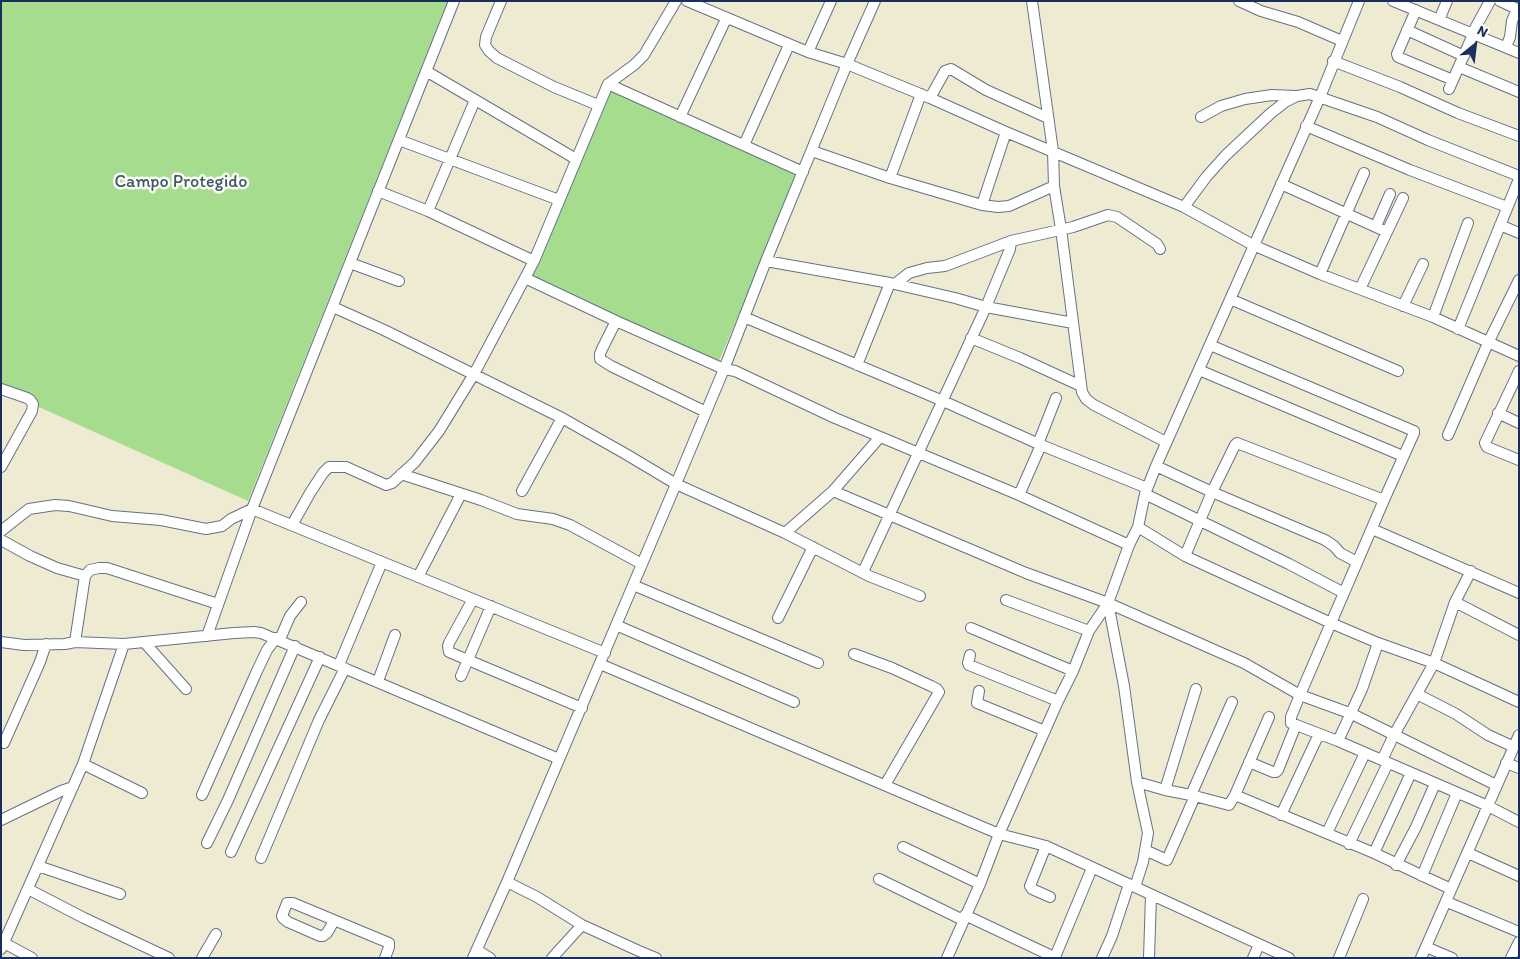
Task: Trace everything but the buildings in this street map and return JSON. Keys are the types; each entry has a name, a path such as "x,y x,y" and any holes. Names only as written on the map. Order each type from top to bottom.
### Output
{"street":[{"path":"207,636 252,509 454,1"},
{"path":"501,1 486,37 485,45 489,51 497,58 554,87 598,104"},
{"path":"292,525 310,493 328,468 346,467 386,485 392,483 415,462 439,431 474,374 534,261 598,104 608,84 634,65 644,55 676,1"},
{"path":"687,1 789,45 847,64 925,96 1184,207 1253,245 1320,274 1433,317 1519,356"},
{"path":"808,52 831,1"},
{"path":"490,958 475,954 508,882 582,708 724,369 847,64 875,1"},
{"path":"1032,1 1052,151 1054,186 1081,386 1086,399 1094,405 1166,442"},
{"path":"1239,1 1261,11 1298,22 1342,41"},
{"path":"947,958 980,884 999,834 1044,731 1073,671 1089,631 1108,603 1129,545 1138,527 1146,491 1166,442 1320,96 1359,1"},
{"path":"1393,1 1406,3 1416,10 1519,53"},
{"path":"1439,20 1447,1"},
{"path":"1416,10 1396,54 1398,57 1451,84 1472,34 1490,1"},
{"path":"1500,1 1517,9 1512,21 1506,48"},
{"path":"680,117 726,19"},
{"path":"1406,30 1464,56"},
{"path":"744,145 789,45"},
{"path":"1333,61 1519,136"},
{"path":"1459,67 1519,92"},
{"path":"890,178 925,96 945,71 951,69 986,90 1048,118"},
{"path":"426,72 576,159"},
{"path":"608,84 803,172"},
{"path":"1201,117 1222,106 1244,99 1272,95 1297,96 1310,94 1377,117 1519,178 1458,329"},
{"path":"1184,207 1207,176 1226,155 1271,113 1285,102 1297,96"},
{"path":"428,211 475,100"},
{"path":"1306,126 1507,208"},
{"path":"982,205 1006,132"},
{"path":"399,140 559,200"},
{"path":"812,151 890,178 982,205 1010,206 1054,186"},
{"path":"1320,274 1364,173"},
{"path":"1280,184 1387,232"},
{"path":"378,191 428,211 534,261"},
{"path":"1376,226 1390,194"},
{"path":"1360,289 1404,198"},
{"path":"858,365 892,283 909,273 945,266 1011,241 1073,228 1111,215 1152,240 1160,249"},
{"path":"1433,317 1468,223"},
{"path":"1500,225 1519,234"},
{"path":"862,572 986,307 1010,249 1011,241"},
{"path":"766,261 892,283 986,307 1073,322"},
{"path":"350,263 399,281"},
{"path":"1402,306 1423,264"},
{"path":"525,278 724,369 734,371 880,437 1019,495 1129,545"},
{"path":"1448,435 1488,343 1519,280"},
{"path":"1230,299 1398,371"},
{"path":"333,307 384,330 562,418 676,484 785,533 862,572 920,596"},
{"path":"744,317 943,401 1146,491 1199,521 1289,564 1344,593"},
{"path":"616,321 600,354 600,359 706,412"},
{"path":"971,338 1081,386"},
{"path":"1210,345 1414,431 1300,695 1291,723 1365,752 1488,806 1519,822"},
{"path":"1198,370 1398,454"},
{"path":"1519,371 1485,442 1487,447 1519,460"},
{"path":"1,390 27,398 33,404 29,416 1,467"},
{"path":"1019,495 1056,398"},
{"path":"1498,413 1519,423"},
{"path":"522,491 562,418"},
{"path":"785,533 833,491 880,437"},
{"path":"1186,556 1212,492 1235,445 1238,443 1384,500"},
{"path":"1156,466 1325,540 1340,553 1357,562"},
{"path":"401,474 517,514 553,519 570,525 642,564"},
{"path":"833,491 1026,573 1108,603 1244,662 1300,695 1352,714 1496,785"},
{"path":"418,577 461,494"},
{"path":"1,531 29,509 55,505 69,506 112,516 161,520 206,529 222,526 231,519 252,509 605,653"},
{"path":"1138,527 1186,556 1331,623 1378,643 1434,663 1519,702"},
{"path":"1372,530 1519,593"},
{"path":"1,540 57,568 85,576"},
{"path":"778,618 813,547"},
{"path":"261,858 342,666 382,562"},
{"path":"74,642 85,576 90,570 107,568 218,604"},
{"path":"1349,844 1385,762 1394,735 1434,663 1456,602 1471,571"},
{"path":"633,585 818,663"},
{"path":"473,599 448,646 449,652 582,708"},
{"path":"1006,600 1089,631"},
{"path":"202,795 267,650 278,639 290,616 301,602"},
{"path":"1456,602 1519,635"},
{"path":"1102,958 1132,886 1145,850 1148,833 1137,782 1124,686 1108,603"},
{"path":"461,676 491,606"},
{"path":"616,625 794,702"},
{"path":"971,628 1073,671"},
{"path":"1,642 24,645 74,642 124,644 254,632 278,639 559,759"},
{"path":"378,681 395,635"},
{"path":"145,643 186,689"},
{"path":"1338,741 1352,714 1378,643"},
{"path":"4,742 40,662 46,644"},
{"path":"32,958 3,946 83,764 124,644"},
{"path":"207,843 228,800 294,646"},
{"path":"854,654 924,682 939,692 885,785"},
{"path":"970,654 969,666 1058,701"},
{"path":"231,852 320,657"},
{"path":"600,664 999,834 1046,846 1289,958"},
{"path":"1165,790 1196,689"},
{"path":"979,691 977,703 1044,731"},
{"path":"1418,694 1456,714 1488,735 1514,747"},
{"path":"1145,850 1167,860 1232,702"},
{"path":"1137,782 1226,806 1229,805 1235,796 1269,717"},
{"path":"1249,762 1276,772 1296,725"},
{"path":"1281,815 1319,734"},
{"path":"1421,958 1519,735"},
{"path":"1327,834 1365,752"},
{"path":"1506,763 1519,768"},
{"path":"83,764 142,793"},
{"path":"1374,854 1411,773"},
{"path":"1396,865 1416,828 1435,784"},
{"path":"1,820 72,787"},
{"path":"1422,876 1457,793"},
{"path":"1235,796 1452,889"},
{"path":"1046,846 1030,886 1032,889 1050,897"},
{"path":"903,847 980,884"},
{"path":"1468,853 1519,876"},
{"path":"38,866 120,894"},
{"path":"880,879 1055,957 1092,868"},
{"path":"508,882 537,897 582,925 656,958"},
{"path":"28,889 169,958"},
{"path":"1149,958 1151,895"},
{"path":"1338,958 1363,899"},
{"path":"334,921 327,933 320,936 288,922 282,916 287,903 290,902 388,943 389,947 385,958"},
{"path":"1447,902 1519,932"},
{"path":"552,958 582,925"},
{"path":"202,958 216,934"},
{"path":"1511,958 1519,942"},
{"path":"1253,958 1259,945"},
{"path":"1426,947 1452,958"}],"green space":[{"name":"Campo Protegido","path":"1,1 448,1 248,501 1,390"},
{"path":"611,84 802,169 718,363 527,274"}]}
